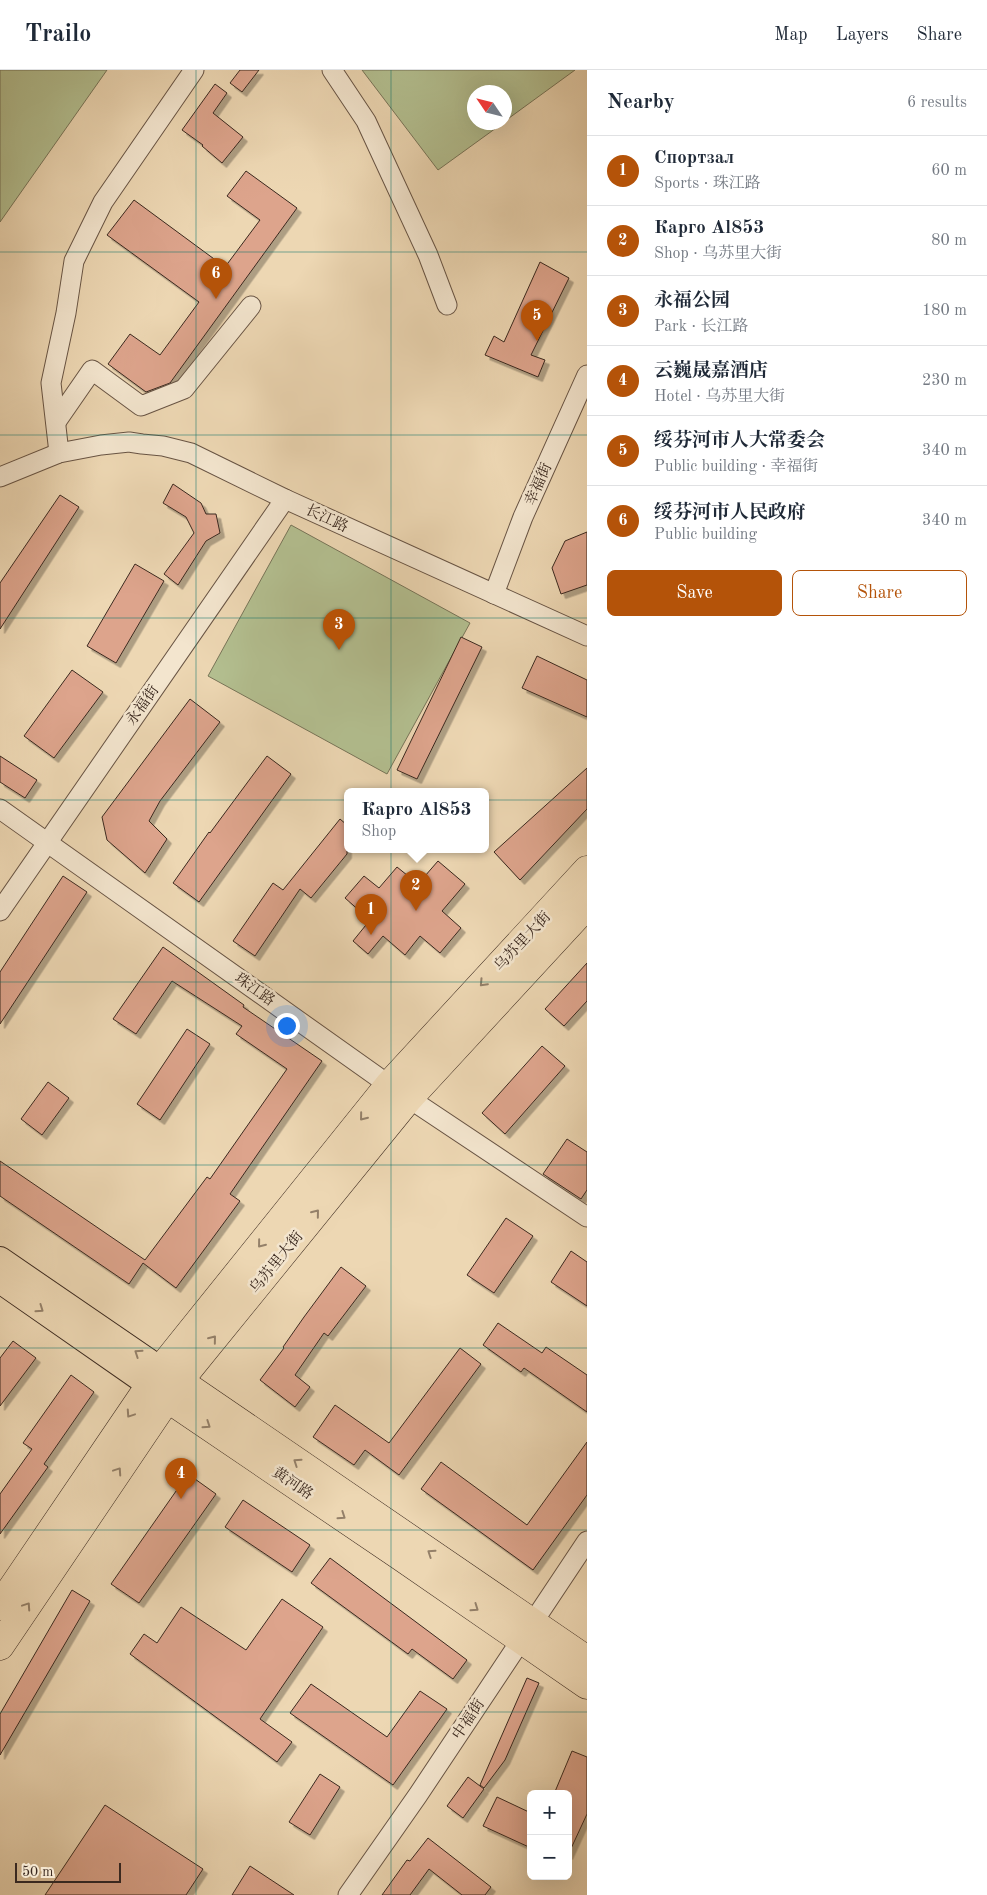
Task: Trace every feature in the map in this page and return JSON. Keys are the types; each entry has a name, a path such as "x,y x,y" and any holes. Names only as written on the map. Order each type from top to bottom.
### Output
{"highway":[{"name":"乌苏里大街","path":"0,1606 164,1383 399,1092 587,870"},
{"name":"乌苏里大街","path":"399,1092 587,904"},
{"name":"乌苏里大街","path":"0,1646 164,1383"},
{"name":"黄河路","path":"164,1383 527,1631 587,1685"},
{"name":"黄河路","path":"527,1631 587,1660"}],"main road":[{"name":"黄河路","path":"0,1259 164,1383"},
{"name":"黄河路","path":"0,1282 164,1383"}],"street":[{"path":"59,453 51,383 66,312 74,261 103,202 194,70"},
{"path":"332,70 366,121 428,255 447,305"},
{"path":"56,422 92,370 142,406 184,389 251,306"},
{"name":"幸福街","path":"494,594 523,517 587,375"},
{"name":"长江路","path":"0,476 59,453 101,445 129,442 163,446 192,453 285,499 587,636"},
{"name":"永福街","path":"0,911 285,499"},
{"name":"珠江路","path":"0,809 399,1092 587,1216"},
{"name":"中福街","path":"348,1895 418,1795 587,1541"}],"green space":[{"path":"0,70 107,70 0,222"},
{"path":"362,70 575,70 512,116 512,85 467,85 467,130 493,130 438,170"},
{"path":"291,525 470,623 387,774 208,676"}],"building":[{"path":"240,70 259,70 242,92 230,83"},
{"path":"215,84 227,93 213,113 243,137 222,163 203,145 182,130"},
{"path":"246,171 297,208 170,383 146,392 108,364 130,334 160,355 199,302 107,235 134,200 225,267 260,220 227,196"},
{"path":"540,262 569,278 531,355 545,360 538,377 485,355 494,336 504,342"},
{"path":"173,484 201,503 206,514 216,514 220,533 206,541 178,585 164,574 194,533 186,517 163,503"},
{"path":"60,495 79,507 0,629 0,583"},
{"path":"587,532 587,585 561,594 552,568 565,541"},
{"path":"135,564 164,581 116,663 87,646"},
{"path":"461,637 482,647 417,779 397,770"},
{"path":"537,656 587,680 587,717 522,688"},
{"path":"72,670 103,692 54,758 24,736"},
{"path":"190,699 220,722 160,801 149,821 167,839 145,873 107,840 102,817"},
{"path":"0,756 37,780 25,798 0,782"},
{"path":"267,756 291,774 199,902 173,883"},
{"path":"587,768 587,809 520,880 494,852"},
{"path":"340,819 344,822 344,853 347,854 311,898 300,889 255,956 233,941 273,883 283,890"},
{"path":"438,861 465,884 442,911 461,928 440,953 420,936 405,955 383,936 368,954 353,941 370,920 345,898 364,876 379,888 397,867 418,884"},
{"path":"63,876 87,892 0,1024 0,972"},
{"path":"163,947 244,1005 243,1007 322,1061 230,1194 240,1201 176,1288 143,1263 129,1284 0,1196 0,1161 145,1260 207,1177 210,1179 287,1069 236,1034 242,1026 172,981 136,1034 113,1019"},
{"path":"587,963 587,1001 564,1026 545,1009"},
{"path":"187,1029 210,1044 160,1120 137,1104"},
{"path":"542,1046 565,1066 505,1134 482,1113"},
{"path":"48,1082 69,1098 42,1135 21,1119"},
{"path":"567,1139 587,1152 587,1190 581,1199 543,1174"},
{"path":"506,1218 533,1236 494,1293 467,1275"},
{"path":"571,1251 587,1262 587,1306 551,1282"},
{"path":"341,1267 366,1286 328,1336 324,1333 295,1375 310,1387 295,1407 260,1380"},
{"path":"498,1323 542,1353 546,1347 587,1375 587,1412 524,1368 521,1372 483,1345"},
{"path":"13,1341 36,1358 0,1406 0,1358"},
{"path":"460,1348 481,1364 399,1475 365,1450 354,1465 313,1437 335,1405 389,1443"},
{"path":"71,1375 94,1392 44,1464 48,1467 0,1534 0,1494 32,1449 23,1443"},
{"path":"587,1442 587,1495 533,1570 421,1489 441,1462 527,1525"},
{"path":"188,1474 216,1494 139,1603 111,1584"},
{"path":"243,1500 310,1545 292,1572 225,1527"},
{"path":"330,1558 467,1660 453,1679 412,1649 408,1654 311,1583"},
{"path":"72,1590 90,1601 0,1755 0,1714"},
{"path":"282,1599 323,1627 260,1719 292,1742 277,1762 130,1654 144,1634 157,1643 181,1607 246,1650"},
{"path":"527,1678 539,1683 505,1760 484,1788 480,1785"},
{"path":"311,1684 387,1737 420,1691 447,1709 393,1785 290,1713"},
{"path":"572,1751 587,1757 587,1814 572,1846 572,1790 556,1790"},
{"path":"320,1774 340,1787 310,1835 289,1822"},
{"path":"468,1777 484,1789 463,1818 447,1806"},
{"path":"497,1797 527,1811 527,1846 483,1826"},
{"path":"105,1805 203,1869 186,1895 45,1895"},
{"path":"428,1838 491,1887 485,1895 462,1895 429,1869 410,1895 382,1895 407,1860 410,1861"},
{"path":"250,1866 294,1895 232,1895"}],"place":[{"name":"绥芬河市人民政府","path":"216,299"},
{"name":"绥芬河市人大常委会","path":"537,341"},
{"name":"永福公园","path":"339,650"},
{"name":"Карго Al853","path":"416,911"},
{"name":"Спортзал","path":"371,935"},
{"name":"云巍晟嘉酒店","path":"181,1499"}]}
